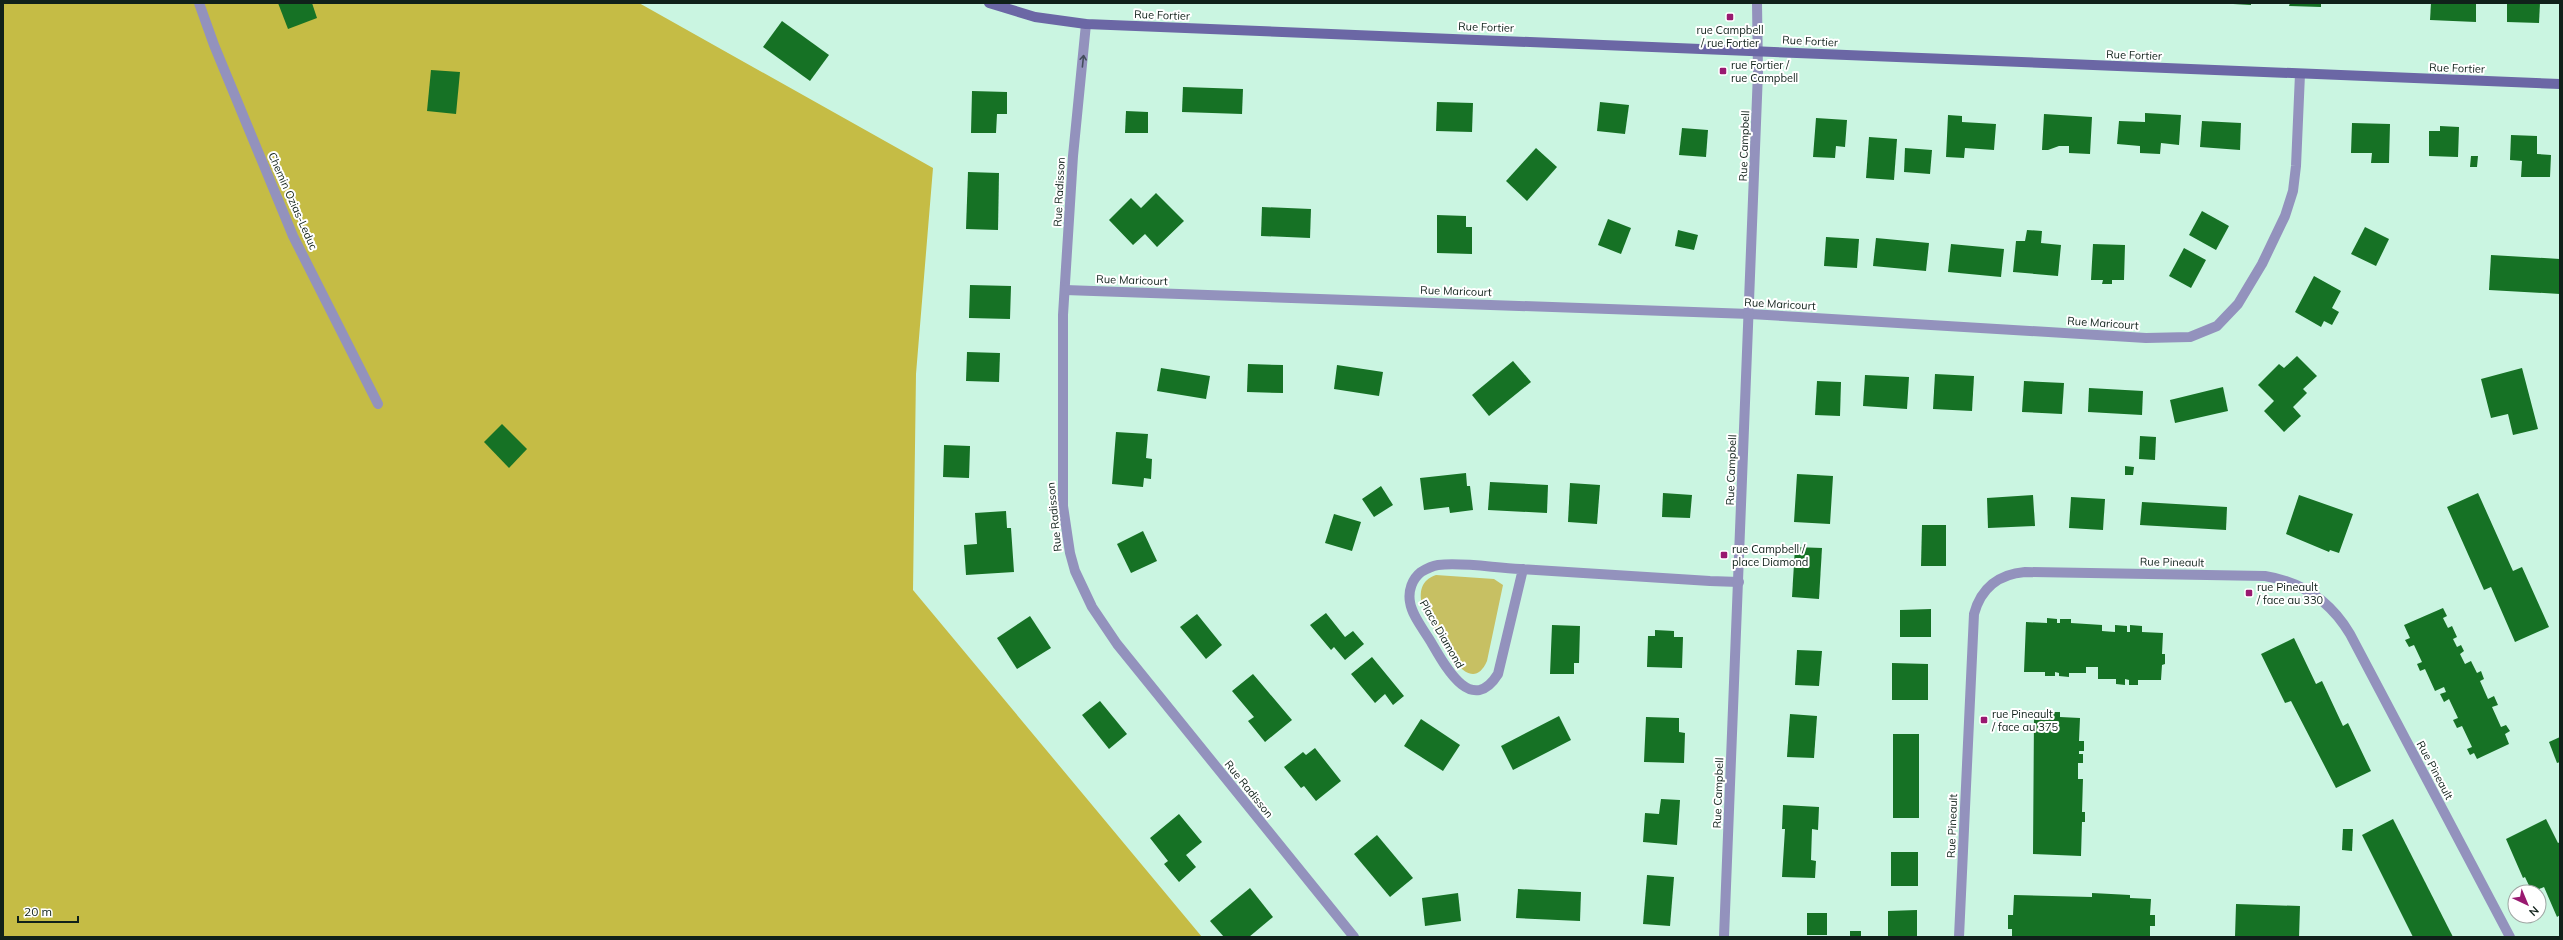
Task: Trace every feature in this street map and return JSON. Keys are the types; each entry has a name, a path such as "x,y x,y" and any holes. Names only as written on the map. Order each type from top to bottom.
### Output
{"street":[{"name":"Chemin Ozias-Leduc","path":"199,3 214,45 293,236 378,404"},
{"name":"Rue Fortier","path":"989,3 1041,18 1086,24 1758,50 2560,84"},
{"name":"Rue Campbell","path":"1724,937 1750,314 1758,50 1757,3"},
{"name":"Rue Radisson","path":"1086,24 1065,290 1063,506 1070,553 1084,592 1117,644 1354,937"},
{"name":"Rue Maricourt","path":"1065,290 1750,314 2146,338 2176,338 2202,334 2224,321 2238,304 2262,264 2285,216 2295,178 2300,74"},
{"name":"Place Diamond","path":"1523,569 1498,674 1487,686 1476,689 1465,687 1452,677 1411,609 1410,592 1414,581 1422,572 1438,565 1523,569 1739,582"},
{"name":"Rue Pineault","path":"1959,937 1974,614 1979,599 1989,586 2009,574 2025,572 2264,576 2296,584 2319,598 2338,616 2350,634 2510,937"}],"shaded area":[{"path":"3,3 639,3 933,168 916,374 913,590 1202,937 3,937"},
{"path":"1436,575 1494,579 1503,585 1487,661 1479,672 1470,673 1460,667 1450,656 1422,605 1422,587 1427,580"}],"building":[{"path":"278,3 312,3 317,18 288,29"},
{"path":"2251,3 2251,5 2233,4"},
{"path":"2290,3 2321,3 2321,7 2289,6"},
{"path":"2431,3 2476,3 2476,22 2430,20"},
{"path":"2507,3 2540,3 2539,23 2507,22"},
{"path":"782,21 829,55 810,81 763,47"},
{"path":"431,70 460,72 456,114 427,111"},
{"path":"1183,87 1243,89 1242,114 1182,112"},
{"path":"972,91 1007,92 1007,114 997,114 996,133 971,133"},
{"path":"1437,102 1473,103 1472,132 1436,131"},
{"path":"1600,102 1629,105 1625,134 1597,131"},
{"path":"1126,111 1148,112 1148,133 1125,133"},
{"path":"2145,113 2181,115 2179,145 2161,143 2160,154 2140,153 2140,146 2117,144 2119,121 2145,122"},
{"path":"2044,114 2092,117 2090,154 2069,153 2069,146 2059,146 2048,150 2042,150"},
{"path":"1948,115 1962,116 1962,122 1996,124 1994,150 1965,148 1964,158 1946,157"},
{"path":"1816,118 1847,120 1845,147 1836,146 1835,158 1813,157"},
{"path":"2202,121 2241,123 2240,150 2200,147"},
{"path":"2352,123 2390,124 2389,163 2371,163 2372,153 2351,153"},
{"path":"2440,126 2459,127 2458,157 2429,156 2429,131 2440,131"},
{"path":"1682,128 1708,130 1706,157 1679,155"},
{"path":"2511,135 2537,136 2537,154 2551,155 2550,177 2521,177 2522,161 2510,160"},
{"path":"1869,137 1897,139 1894,180 1866,178"},
{"path":"1536,148 1557,167 1527,201 1506,181"},
{"path":"1905,148 1932,150 1930,174 1904,172"},
{"path":"2471,156 2478,156 2477,167 2470,167"},
{"path":"968,172 999,173 998,230 966,229"},
{"path":"1156,193 1184,221 1157,247 1145,234 1133,245 1109,220 1131,198 1141,208"},
{"path":"1262,207 1311,209 1310,238 1261,236"},
{"path":"2202,211 2229,226 2216,250 2189,235"},
{"path":"1437,215 1466,216 1466,227 1472,227 1472,254 1437,253"},
{"path":"1608,219 1631,228 1621,254 1598,245"},
{"path":"2365,227 2389,239 2376,266 2351,254"},
{"path":"1678,230 1698,235 1694,250 1675,246"},
{"path":"2027,230 2042,231 2041,243 2061,245 2058,276 2013,272 2016,241 2025,241"},
{"path":"1826,237 1859,239 1857,268 1824,266"},
{"path":"1876,238 1929,243 1926,271 1873,266"},
{"path":"1951,244 2004,249 2001,277 1948,272"},
{"path":"2093,244 2125,245 2124,280 2112,280 2112,284 2102,284 2103,280 2091,280"},
{"path":"2184,248 2206,260 2191,288 2169,276"},
{"path":"2491,255 2560,259 2560,294 2489,290"},
{"path":"2314,276 2341,291 2332,308 2339,312 2332,325 2324,321 2321,327 2295,312"},
{"path":"970,285 1011,286 1010,319 969,318"},
{"path":"967,352 1000,353 999,382 966,381"},
{"path":"2297,356 2317,376 2303,389 2307,393 2293,407 2301,416 2284,432 2264,411 2274,401 2258,385 2279,364 2284,368"},
{"path":"1513,361 1531,382 1489,416 1472,395"},
{"path":"1248,364 1283,365 1283,393 1247,392"},
{"path":"1337,365 1383,372 1379,396 1334,389"},
{"path":"1161,368 1210,376 1206,399 1157,391"},
{"path":"2522,368 2538,429 2513,435 2508,414 2491,418 2481,379"},
{"path":"1935,374 1974,376 1972,411 1933,409"},
{"path":"1865,375 1909,377 1907,409 1863,406"},
{"path":"1817,381 1841,382 1840,416 1815,415"},
{"path":"2024,381 2064,383 2062,414 2022,412"},
{"path":"2223,387 2228,411 2175,423 2170,400"},
{"path":"2089,388 2143,391 2142,415 2088,412"},
{"path":"502,424 527,449 509,468 484,442"},
{"path":"1116,432 1148,434 1146,458 1152,459 1151,479 1144,478 1143,487 1112,484"},
{"path":"2140,436 2156,437 2155,460 2139,459"},
{"path":"944,445 970,446 969,478 943,477"},
{"path":"2125,466 2134,467 2133,475 2125,475"},
{"path":"1466,473 1467,486 1470,486 1473,510 1450,513 1449,507 1424,510 1420,478"},
{"path":"1797,474 1833,476 1830,524 1794,522"},
{"path":"1490,482 1548,485 1547,513 1488,510"},
{"path":"1570,483 1600,485 1597,524 1568,522"},
{"path":"1381,486 1393,505 1374,517 1362,499"},
{"path":"1663,493 1692,495 1690,518 1662,517"},
{"path":"2478,493 2513,571 2522,567 2549,627 2515,642 2491,587 2484,590 2447,507"},
{"path":"2033,495 2035,526 1988,528 1987,498"},
{"path":"2299,495 2353,514 2339,553 2330,550 2329,552 2286,534"},
{"path":"2071,497 2105,499 2103,530 2069,528"},
{"path":"2142,502 2227,507 2226,530 2140,525"},
{"path":"1006,511 1007,528 1011,528 1014,572 966,575 964,545 977,544 975,513"},
{"path":"1334,514 1361,522 1352,551 1325,543"},
{"path":"1922,525 1946,525 1946,566 1921,566"},
{"path":"1143,531 1157,561 1131,573 1117,544"},
{"path":"1795,547 1822,548 1819,599 1792,597"},
{"path":"2443,608 2447,616 2443,618 2448,628 2452,626 2457,637 2453,639 2457,647 2461,645 2464,651 2460,654 2465,664 2471,661 2477,673 2481,671 2484,679 2480,681 2488,699 2494,696 2498,705 2492,707 2501,727 2506,725 2510,731 2505,734 2509,744 2477,759 2474,753 2470,755 2467,749 2472,747 2462,726 2457,728 2453,720 2458,718 2449,699 2444,702 2440,694 2446,692 2444,687 2435,691 2425,669 2420,671 2417,664 2422,662 2414,645 2409,647 2405,640 2410,638 2404,625"},
{"path":"1931,609 1931,637 1900,637 1900,610"},
{"path":"1326,613 1345,637 1353,631 1364,644 1345,660 1334,647 1331,650 1310,625"},
{"path":"1197,614 1222,645 1206,659 1180,627"},
{"path":"1030,616 1051,648 1017,669 997,638"},
{"path":"2047,618 2057,619 2057,623 2060,623 2060,619 2071,619 2071,623 2102,625 2102,631 2115,632 2115,625 2127,626 2127,632 2130,632 2130,625 2142,626 2142,632 2163,633 2162,654 2165,654 2165,664 2162,665 2161,680 2138,680 2138,685 2129,685 2129,680 2125,679 2125,685 2116,684 2116,679 2098,679 2098,667 2086,667 2086,673 2069,673 2069,677 2059,676 2059,673 2055,672 2055,676 2045,676 2045,672 2024,672 2026,622 2047,623"},
{"path":"1552,625 1580,626 1579,663 1574,663 1574,674 1550,674"},
{"path":"1655,630 1674,631 1674,637 1683,637 1682,668 1647,667 1648,636 1655,636"},
{"path":"2294,638 2316,684 2322,681 2343,726 2348,723 2371,771 2336,788 2291,701 2285,703 2261,654"},
{"path":"1797,650 1822,651 1819,686 1795,685"},
{"path":"1372,657 1404,696 1393,705 1385,694 1375,703 1351,674"},
{"path":"1892,663 1928,664 1928,700 1892,700"},
{"path":"1253,674 1292,720 1265,742 1248,721 1254,717 1232,691"},
{"path":"1100,701 1127,734 1109,749 1082,715"},
{"path":"2050,712 2060,712 2060,717 2080,718 2079,741 2084,741 2084,751 2079,751 2079,754 2083,754 2083,763 2078,763 2078,779 2083,779 2082,812 2085,812 2085,822 2082,822 2081,856 2033,854 2034,716 2050,717"},
{"path":"1790,714 1817,716 1814,758 1787,757"},
{"path":"1559,716 1571,740 1513,770 1501,746"},
{"path":"1646,717 1679,718 1679,732 1685,733 1684,763 1644,762"},
{"path":"1421,719 1460,745 1443,771 1404,746"},
{"path":"1893,734 1919,734 1919,818 1893,818"},
{"path":"2560,737 2560,762 2557,763 2549,742"},
{"path":"1315,748 1341,781 1316,801 1304,786 1301,788 1284,767 1303,752 1306,755"},
{"path":"1661,799 1680,800 1677,845 1643,842 1645,813 1659,814"},
{"path":"1783,805 1819,807 1818,830 1812,829 1811,860 1816,861 1815,878 1782,877 1785,829 1782,829"},
{"path":"1179,814 1202,842 1186,855 1196,867 1179,882 1164,864 1168,861 1150,838"},
{"path":"2393,819 2453,937 2413,937 2362,835"},
{"path":"2546,819 2558,843 2560,842 2560,915 2557,917 2547,894 2547,884 2528,884 2525,877 2523,878 2506,839"},
{"path":"2343,829 2353,829 2352,851 2342,850"},
{"path":"1377,835 1413,878 1390,897 1354,854"},
{"path":"1891,852 1918,852 1918,886 1891,886"},
{"path":"1647,875 1674,877 1670,926 1643,924"},
{"path":"1250,888 1273,917 1249,937 1224,937 1210,921"},
{"path":"1518,889 1581,892 1580,921 1516,918"},
{"path":"1458,893 1461,921 1425,926 1422,898"},
{"path":"2092,893 2130,895 2130,898 2151,899 2150,915 2155,915 2155,926 2150,926 2150,937 2012,937 2012,929 2008,929 2008,915 2013,915 2014,895 2092,897"},
{"path":"2236,904 2300,906 2299,937 2235,937"},
{"path":"1917,910 1917,937 1888,937 1888,911"},
{"path":"1807,913 1827,913 1827,935 1807,935"},
{"path":"1850,931 1861,931 1861,937 1850,937"}],"place":[{"name":"rue Campbell / rue Fortier","path":"1730,17"},
{"name":"rue Fortier / rue Campbell","path":"1723,71"},
{"name":"rue Campbell / place Diamond","path":"1724,555"},
{"name":"rue Pineault / face au 330","path":"2249,593"},
{"name":"rue Pineault / face au 375","path":"1984,720"}]}
